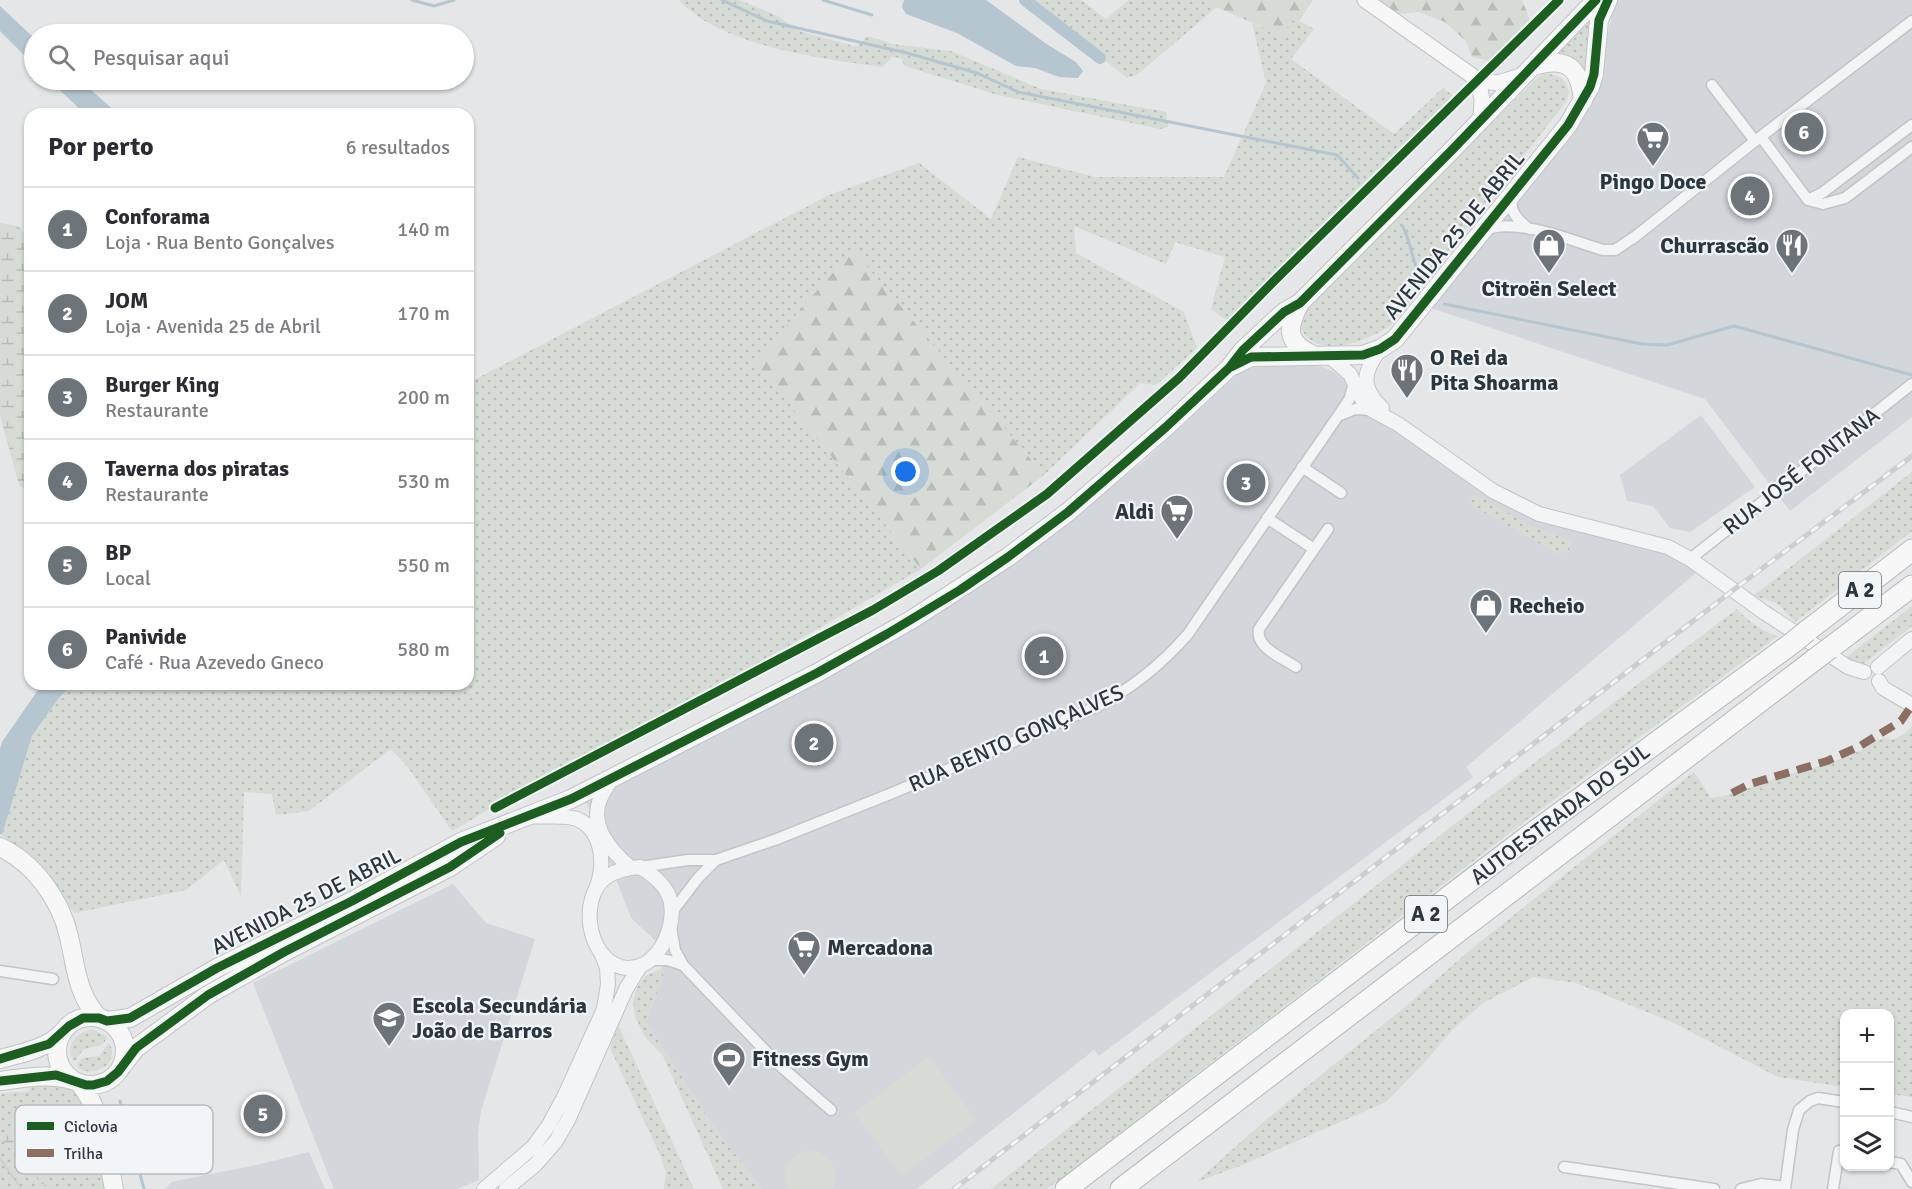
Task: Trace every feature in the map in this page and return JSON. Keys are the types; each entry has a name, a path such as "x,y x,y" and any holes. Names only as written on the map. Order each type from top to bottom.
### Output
{"highway":[{"name":"AUTOESTRADA DO SUL","path":"1066,1189 1522,841 1791,644 1912,550"},
{"name":"AUTOESTRADA DO SUL","path":"1121,1189 1912,586"}],"main road":[{"path":"1365,0 1478,80 1498,83 1548,62 1562,62 1577,73 1581,84 1582,101"},
{"name":"AVENIDA 25 DE ABRIL","path":"1322,356 1299,348 1293,340 1290,330 1291,319 1300,303 1596,0"},
{"name":"AVENIDA 25 DE ABRIL","path":"1229,368 1251,357 1363,355 1380,349 1395,339 1568,125 1594,75 1599,20 1608,0"},
{"path":"1478,80 1482,99 1481,119"},
{"name":"AVENIDA 25 DE ABRIL","path":"103,1020 130,1018 217,968 352,901 461,842 571,799 817,673 887,634 960,590 1008,557 1110,477 1229,368 1243,350 1284,312 1300,303"},
{"name":"AVENIDA 25 DE ABRIL","path":"120,1069 136,1048 208,995 284,952 450,867 525,816"},
{"path":"1,847 33,871 56,903 68,932 77,979 89,1007 118,1031 124,1044 120,1069 108,1089 106,1105"},
{"path":"77,979 66,1029 57,1047 57,1055 62,1069 88,1095 92,1105"},
{"path":"0,1059 49,1044 83,1018 103,1020"},
{"path":"0,1081 56,1075 86,1085 100,1084 120,1069"},
{"path":"111,1174 114,1189"}],"street":[{"path":"1482,231 1500,226 1529,229 1603,250 1615,250 1912,21"},
{"path":"1712,85 1809,200 1823,204 1845,198 1912,147"},
{"path":"1809,200 1822,193 1912,125"},
{"path":"1514,192 1511,201 1513,211 1519,221 1529,229"},
{"path":"1380,349 1370,363 1365,378 1372,398 1398,424"},
{"path":"1322,356 1350,374 1362,399 1372,410 1398,424 1493,491 1539,514 1668,547 1690,559 1848,667 1864,672 1870,666 1879,674 1883,688 1912,705"},
{"name":"RUA BENTO GONÇALVES","path":"636,868 688,860 716,860 777,839 890,794 1098,706 1120,694 1166,659 1188,634 1350,398 1354,382"},
{"name":"RUA JOSÉ FONTANA","path":"1690,559 1912,384"},
{"path":"1338,416 1355,409 1372,410"},
{"path":"1302,467 1341,493"},
{"path":"1267,518 1314,549"},
{"path":"1296,667 1262,644 1258,635 1262,624 1328,529"},
{"path":"1879,674 1912,639"},
{"path":"612,778 600,798 597,821 614,854 636,868 650,872 669,896 675,950 683,965 778,1064 831,1110"},
{"path":"484,1189 533,1147 549,1125 604,1009 608,984 607,968 594,938 590,921 590,908 601,876 601,854 598,842 587,825 577,819 560,816 547,818 525,816"},
{"name":"RUA BENTO GONÇALVES","path":"671,916 699,877 716,860"},
{"path":"596,891 606,877 636,868"},
{"path":"506,1189 536,1164 556,1141 568,1120 626,989 668,934 671,916"},
{"path":"602,955 619,966 625,967 667,960 683,965"},
{"path":"0,971 53,979"},
{"path":"1741,1189 1761,1184 1785,1188 1793,1130 1799,1110 1818,1098 1840,1101"},
{"path":"1894,1113 1912,1117"},
{"path":"1833,1189 1840,1151"},
{"path":"1894,1163 1901,1164 1912,1182"},
{"path":"1564,1167 1714,1189"}],"shaded area":[{"path":"904,0 986,0 1048,45 1076,62 1083,71 1078,78 1059,77 1035,68 1016,66 957,33 906,14 902,7"},
{"path":"1619,0 1912,0 1912,417 1790,511 1705,399 1431,308 1591,100 1615,4"},
{"path":"0,6 24,29 24,55 0,31"},
{"path":"60,90 91,90 111,108 79,108"},
{"path":"1294,364 1320,366 1334,372 1521,510 1667,554 1692,568 1696,573 1466,767 1473,777 1099,1056 1094,1050 917,1189 762,1189 711,1123 646,1022 664,973 661,969 671,955 631,918 586,801 1036,546 1144,461 1241,371 1260,366"},
{"path":"1701,415 1755,487 1690,532 1670,528 1653,506 1627,501 1620,475"},
{"path":"38,690 67,690 32,736 2,835 0,834 0,749 2,742"},
{"name":"Escola Secundária João de Barros","path":"453,884 486,923 535,939 481,1111 478,1133 479,1180 457,1189 334,1189 253,983"},
{"path":"309,1152 325,1189 166,1189 171,1182"}],"green space":[{"path":"679,0 739,0 778,16 799,31 857,47 867,36 893,44 951,51 1041,89 1166,112 1168,127 1160,129 998,95 905,66 901,58 892,57 882,67 831,60 774,48 720,29 697,16"},
{"path":"1032,0 1081,0 1106,19 1129,0 1200,0 1217,7 1138,74 1127,78"},
{"path":"1200,0 1313,0 1299,21 1289,21 1285,37"},
{"path":"1375,0 1522,0 1531,22 1491,61 1472,57 1466,41 1445,22 1419,12 1398,14"},
{"path":"1596,9 1587,77 1551,56"},
{"path":"1289,21 1299,21 1314,29 1291,59 1394,134 1443,88 1456,98 1229,322 1211,309 1225,257 1175,242 1166,264 1074,226 1076,253 1184,312 1197,348 1156,385 1140,383 1044,475 853,251 755,361 921,569 759,663 561,767 452,831 407,766 391,749 309,811 276,815 272,794 244,792 241,896 224,860 186,890 74,913 49,873 2,835 32,736 67,690 474,690 474,380 829,195 919,163 991,219 1018,157 1095,177 1224,177 1266,83 1252,23 1284,36"},
{"path":"1543,74 1562,78 1568,90 1566,102 1391,325 1369,337 1342,345 1329,346 1307,337 1300,326 1303,311"},
{"path":"0,223 18,226 24,232 24,488 19,485 0,415"},
{"path":"853,250 1044,475 921,569 755,361"},
{"path":"1912,472 1912,531 1795,622 1777,603 1753,596"},
{"path":"1478,496 1530,525 1572,540 1568,552 1558,554 1473,506 1466,497"},
{"path":"1912,606 1912,626 1863,664 1844,659"},
{"path":"1737,609 1756,626 1778,636 1533,815 1047,1189 991,1189 1475,808"},
{"path":"1912,726 1912,1097 1894,1095 1894,1009 1840,1009 1840,1086 1778,1077 1674,1023 1576,983 1533,977 1483,1003 1451,1031 1386,1102 1240,1166 1196,1182 1268,1118 1405,1007 1470,950 1694,772 1711,798 1734,794 1773,779 1834,762 1884,737 1892,740 1906,733"},
{"path":"661,969 664,973 646,1022 711,1123 762,1189 723,1189 663,1056 645,1037 635,1016 633,1001 637,987 647,975"},
{"path":"618,1025 694,1189 664,1189 666,1172 660,1155 610,1048"},
{"path":"89,1030 95,1030 107,1037 100,1046 83,1050 74,1062 70,1052 72,1042"},
{"path":"109,1043 112,1056 105,1066 92,1071 78,1068 77,1063 80,1060 99,1056"},
{"path":"929,1056 976,1120 902,1176 854,1113"},
{"path":"36,1083 66,1085 77,1089 88,1105 15,1105 15,1174 103,1174 105,1189 0,1189 0,1094 29,1091"},
{"path":"9,1130 15,1131 15,1154 1,1139"},
{"path":"812,1150 833,1164 836,1175 833,1189 788,1189 785,1175 789,1163 798,1155"},
{"path":"33,1174 49,1174 50,1186 43,1185"}],"waterway":[{"path":"412,0 434,6 454,0"},
{"path":"722,0 767,21 907,53 977,73 1018,92 1337,155 1358,178"},
{"path":"823,0 872,15"},
{"path":"1025,0 1100,58"},
{"path":"1402,225 1421,278"},
{"path":"1444,304 1642,344 1667,345 1734,326 1912,375"},
{"path":"120,1101 121,1105"},
{"path":"140,1174 144,1189"}],"tram line":[{"path":"0,1158 21,1189"}],"railway":[{"path":"954,1189 1740,585 1912,456"}],"marked path":[{"path":"1732,793 1750,784 1827,761 1860,746 1901,721 1912,705"}],"cycle path":[{"path":"495,808 873,610 938,571 1047,494 1179,378 1559,0"},
{"path":"0,1059 49,1044 69,1026 83,1018 99,1018 107,1021 130,1018 217,968 352,901 461,842 571,799 817,673 960,590 1068,512 1166,427 1284,312 1300,303 1452,150 1596,0"},
{"path":"1231,367 1251,357 1363,355 1380,349 1395,339 1568,125 1590,87 1594,74 1599,20 1608,0"},
{"path":"0,1081 56,1075 86,1085 107,1081 118,1072 136,1048 208,995 284,952 450,867 500,833"}],"place":[{"name":"Panivide","path":"1804,132"},
{"name":"Pingo Doce","path":"1653,167"},
{"name":"Taverna dos piratas","path":"1750,196"},
{"name":"Citroën Select","path":"1549,274"},
{"name":"Churrascão","path":"1792,274"},
{"name":"O Rei da Pita Shoarma","path":"1407,399"},
{"name":"Burger King","path":"1246,483"},
{"name":"Aldi","path":"1177,540"},
{"name":"Recheio","path":"1486,634"},
{"name":"Conforama","path":"1044,656"},
{"name":"JOM","path":"814,743"},
{"name":"Mercadona","path":"804,976"},
{"name":"Escola Secundária João de Barros","path":"389,1047"},
{"name":"Fitness Gym","path":"729,1087"},
{"name":"BP","path":"263,1114"}]}
